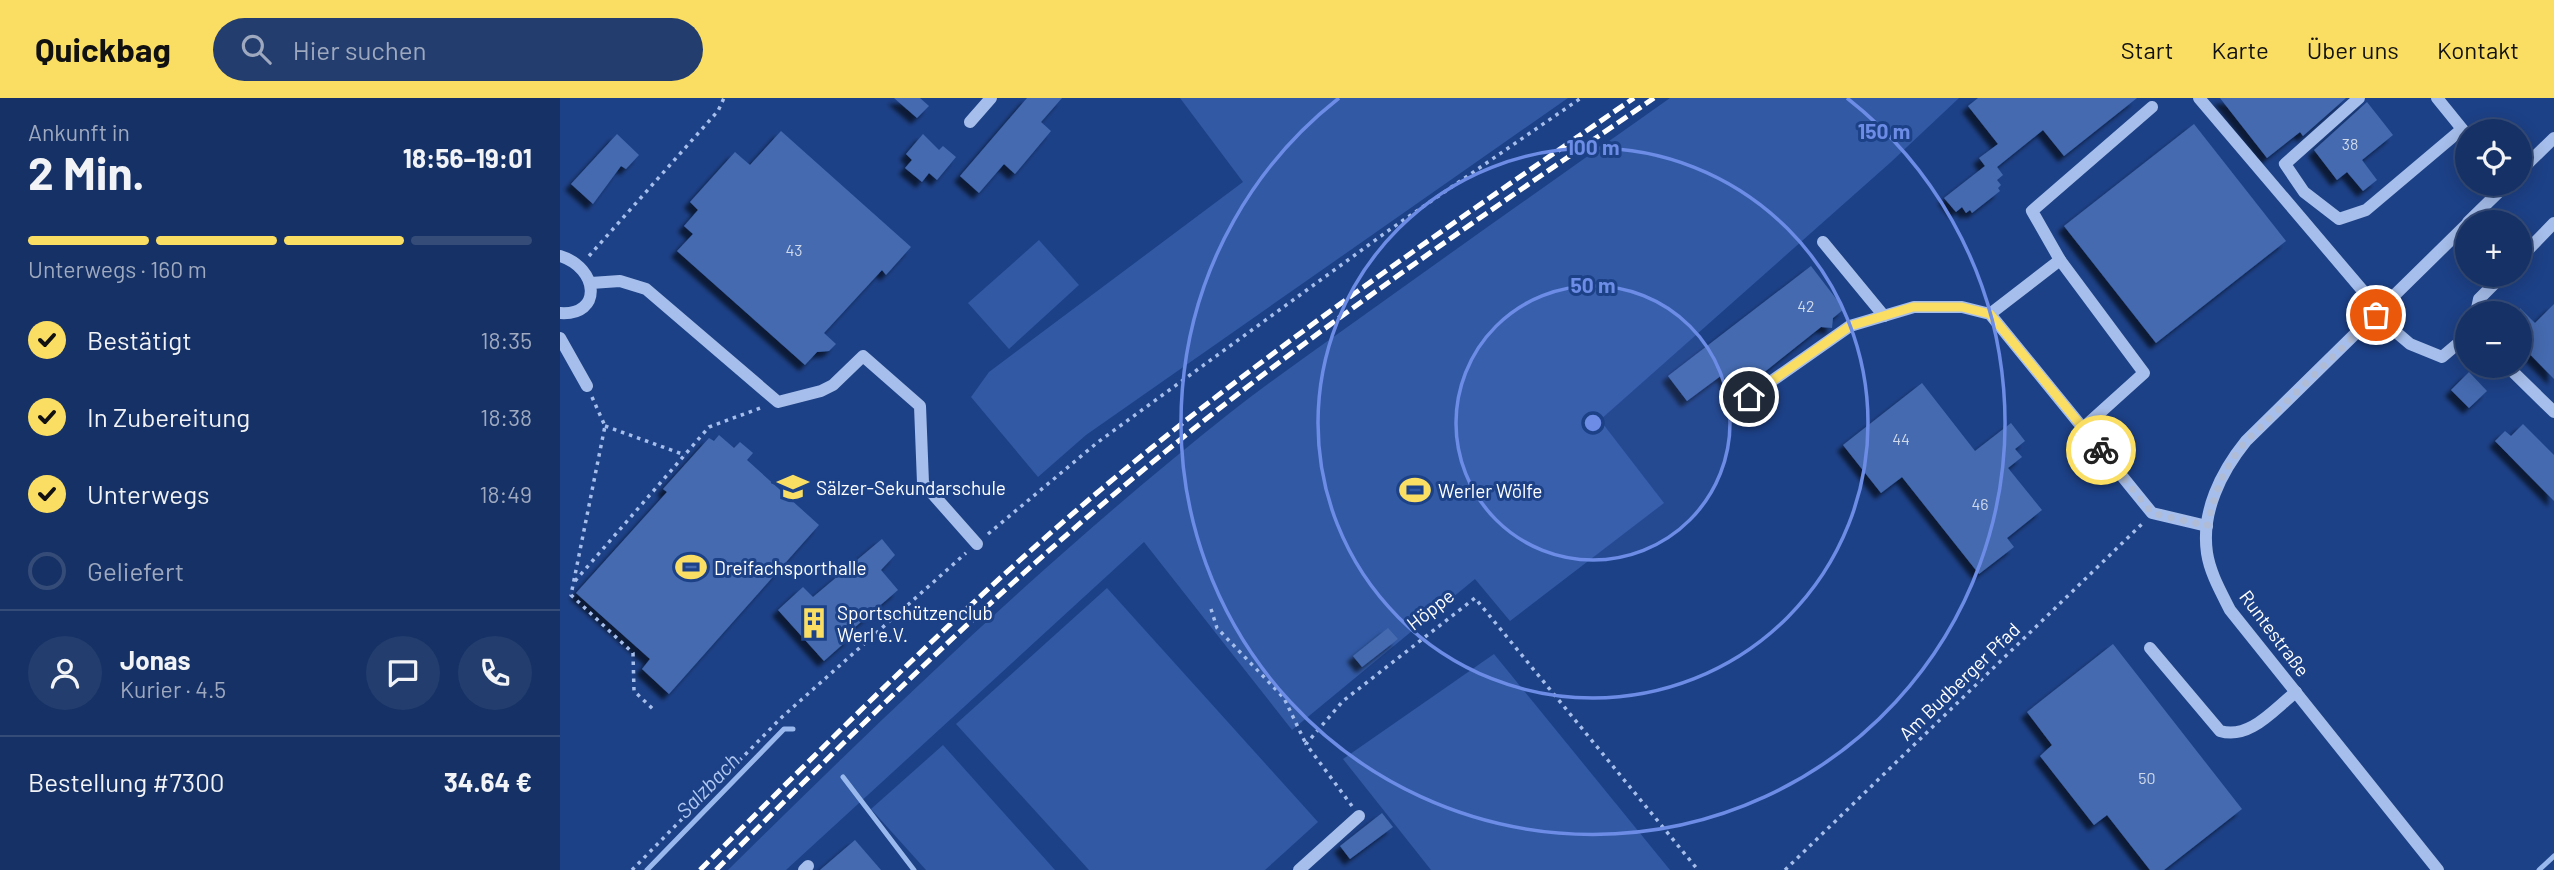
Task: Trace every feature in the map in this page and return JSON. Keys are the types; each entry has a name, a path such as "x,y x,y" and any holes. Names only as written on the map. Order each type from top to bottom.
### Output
{"street":[{"path":"970,122 991,98"},
{"path":"2199,98 2378,313 2410,344 2442,357 2455,346"},
{"path":"2359,98 2285,164 2304,192 2339,219 2366,210 2455,140"},
{"path":"2437,98 2455,120"},
{"path":"2083,428 2144,373 2060,260 2032,211 2152,107"},
{"path":"2532,159 2554,138"},
{"name":"Runtestraße","path":"2481,210 2495,196"},
{"path":"2532,246 2554,223"},
{"name":"Runtestraße","path":"2438,870 2230,610 2216,583 2207,553 2207,526 2215,490 2228,463 2246,441 2455,236"},
{"path":"1823,242 1884,316"},
{"path":"560,256 571,259 591,283 590,296 581,307 573,312 560,313"},
{"path":"1990,314 2060,260"},
{"path":"591,283 620,281 646,289 778,402 821,391 833,385 863,356 920,406 923,483 977,544"},
{"path":"2479,301 2491,287"},
{"path":"1729,411 1850,326 1913,307 1962,307 1990,314 2152,513 2207,526"},
{"path":"560,338 587,386"},
{"path":"2519,378 2554,412"},
{"path":"2150,648 2220,731 2230,734 2251,728 2296,692"},
{"path":"1298,870 1359,816"}],"path":[{"path":"580,267 718,111 724,98"},
{"path":"632,870 782,717 977,544 1098,442 1392,228 1581,98"},
{"path":"587,386 605,426 571,595 633,653 634,691 654,710"},
{"path":"573,583 709,427 778,402"},
{"path":"605,426 685,455"},
{"name":"Am Budberger Pfad","path":"1785,870 2152,513"},
{"name":"Höppe","path":"1306,744 1343,701 1475,598 1698,870"},
{"path":"1212,609 1217,628 1284,698 1306,744 1359,816"}],"shaded area":[{"path":"1180,98 1568,98 1086,435 1038,477 971,397 989,372 1243,182"},
{"path":"1670,98 1959,98 1891,162 1600,420 1664,503 1510,621 1475,579 1292,730 1144,542 786,870 728,870 973,634 1165,466 1279,376"},
{"path":"1039,240 1079,285 1009,349 968,303"},
{"path":"1107,588 1318,822 1265,870 1089,870 956,724"},
{"path":"1494,654 1670,870 1431,870 1343,759"},
{"path":"943,745 1055,870 926,870 871,809"}],"building":[{"path":"894,98 920,98 929,106 917,118"},
{"path":"1027,98 1062,98 1041,122 1051,131 1015,174 1004,164 979,193 960,176"},
{"path":"1978,98 2137,98 2064,156 2043,130 1997,167 2003,175 1997,180 2001,185 1998,188 2000,191 1972,213 1970,210 1966,213 1962,207 1956,212 1944,198 1985,166 1979,158 1998,144 1968,106"},
{"path":"2220,98 2346,98 2303,136 2300,132 2267,158"},
{"path":"2367,102 2393,135 2362,160 2377,180 2363,191 2347,172 2337,180 2314,150"},
{"path":"2194,124 2286,241 2156,343 2064,226"},
{"path":"781,131 911,247 886,275 882,270 824,333 836,344 829,351 817,352 805,365 677,251 693,234 684,226 698,210 690,202 735,152 750,165"},
{"path":"617,134 639,155 626,169 621,166 593,204 571,184"},
{"path":"923,134 939,150 943,146 956,157 937,180 929,173 922,182 905,168 912,160 906,154"},
{"path":"1811,266 1844,309 1833,318 1832,328 1821,327 1737,394 1722,375 1687,401 1668,376"},
{"path":"2554,304 2554,379 2532,356 2532,320 2535,323"},
{"path":"2463,378 2475,378 2487,391 2469,408 2451,390"},
{"path":"1922,383 1975,451 2011,423 2025,441 2015,449 2022,457 2008,468 2042,510 2007,538 2014,547 1979,574 1902,477 1881,493 1843,445"},
{"path":"2523,424 2554,455 2554,501 2495,441 2505,431 2511,436"},
{"name":"Dreifachsporthalle","path":"719,435 734,448 740,442 753,453 747,460 819,525 669,694 642,669 650,659 576,593 667,492 663,489 709,438 714,441"},
{"path":"882,539 895,555 881,570 898,590 847,634 851,637 824,661 778,610 803,587 813,597"},
{"path":"1388,628 1398,639 1362,667 1353,656"},
{"path":"2113,644 2242,809 2164,870 2150,870 2107,815 2094,825 2040,756 2052,745 2027,712"},
{"path":"1382,813 1393,827 1350,859 1340,846"},
{"path":"855,840 881,870 820,870"}],"waterway":[{"name":"Salzbach","path":"647,870 784,729 793,729"},
{"name":"Salzbach","path":"843,777 914,870"},
{"path":"2539,870 2554,856"}],"railway":[{"path":"700,870 864,707 976,601 1150,449 1328,313 1634,98"},
{"path":"716,870 984,609 1154,461 1337,319 1654,98"}],"way so far":[{"path":"2101,450 2152,513 2207,526 2215,490 2228,463 2246,441 2376,315"}],"place":[{"name":"Sälzer-Sekundarschule","path":"793,487"},
{"name":"Werler Wölfe","path":"1415,490"},
{"name":"Dreifachsporthalle","path":"691,567"},
{"name":"Sportschützenclub Werl e.V.","path":"814,623"}],"route":[{"path":"1749,397 1850,326 1913,307 1962,307 1990,314 2101,450"}]}
